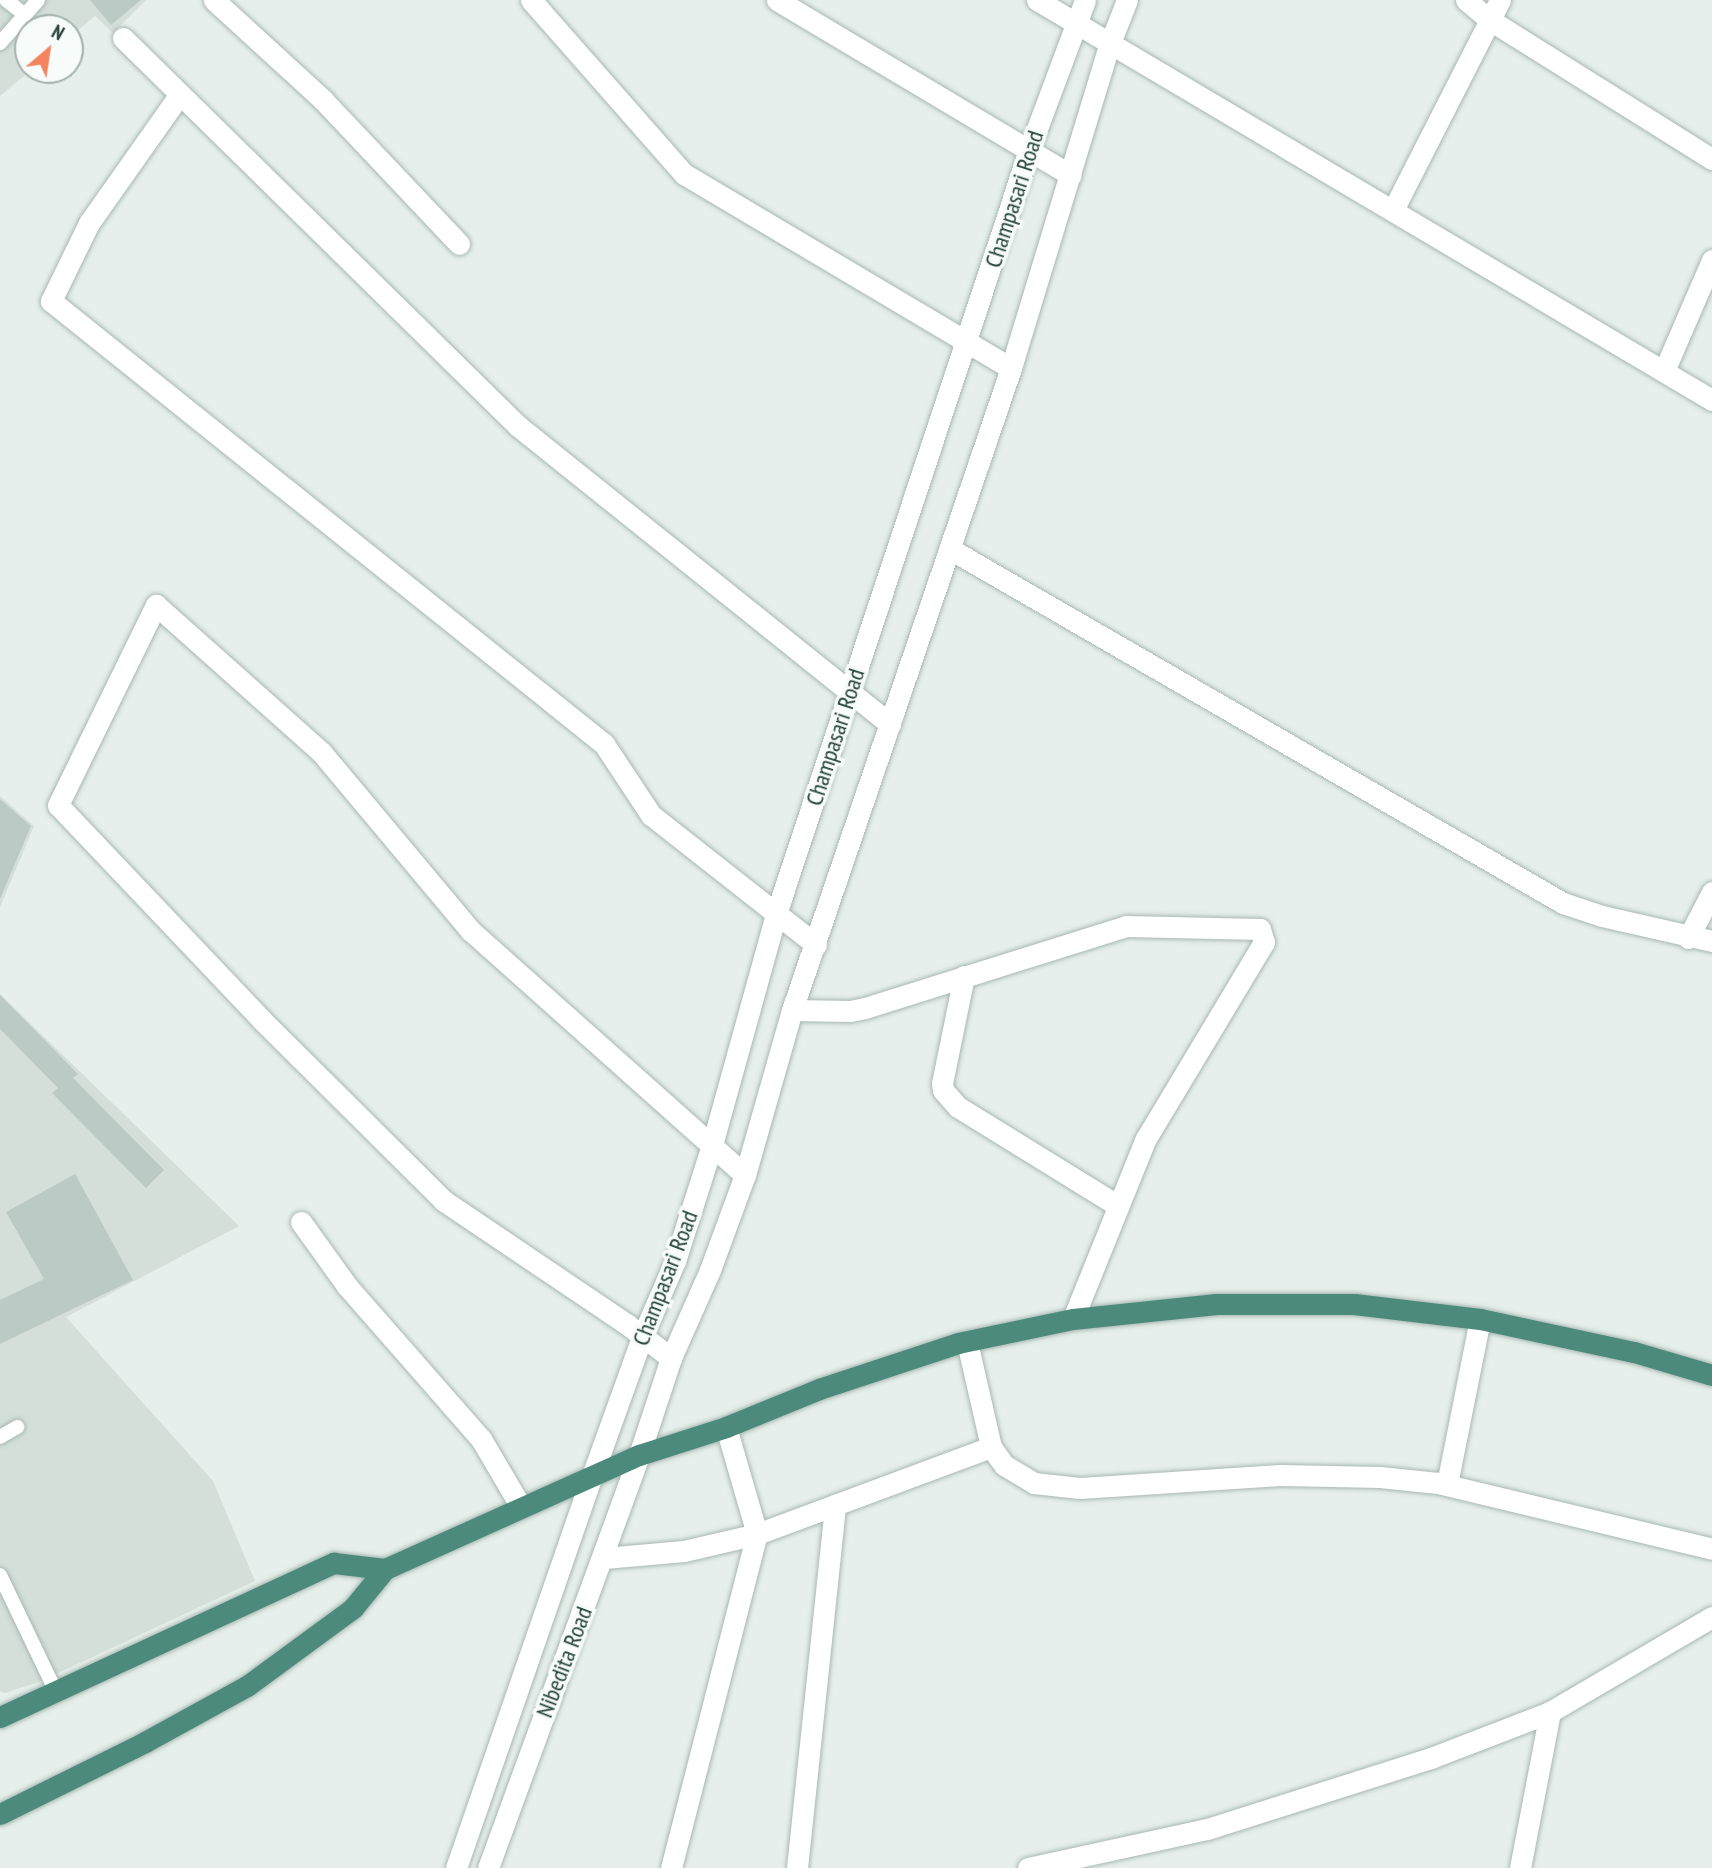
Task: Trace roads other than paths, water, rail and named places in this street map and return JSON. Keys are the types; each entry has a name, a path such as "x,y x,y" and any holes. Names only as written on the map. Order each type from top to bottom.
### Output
{"highway":[{"path":"0,1814 145,1742 247,1686 354,1608 385,1569 639,1455 726,1427 819,1389 967,1342 1073,1319 1216,1304 1354,1304 1480,1319 1634,1352 1712,1375"},
{"path":"0,1717 334,1563 385,1569"}],"street":[{"path":"214,0 323,100 459,244"},
{"path":"531,0 684,174 1011,368"},
{"path":"777,0 1071,175"},
{"path":"1037,0 1712,400"},
{"name":"Champasari Road","path":"592,1476 642,1336 675,1261 712,1145 776,914 1029,150 1084,0"},
{"name":"Champasari Road","path":"639,1455 671,1358 710,1270 745,1175 792,1010 1011,368 1110,43 1127,0"},
{"path":"1466,0 1490,20 1712,159"},
{"path":"1393,210 1500,0"},
{"path":"123,38 518,426 890,724"},
{"path":"180,94 89,223 51,301 604,744 651,815 816,945"},
{"path":"1664,371 1712,260"},
{"path":"950,549 1563,903 1688,938 1712,941"},
{"path":"671,1358 443,1200 262,1020 58,805 156,605 322,753 471,931 745,1175"},
{"path":"1688,938 1712,892"},
{"path":"792,1010 858,1010 1126,926 1260,929 1264,942 1154,1124 1073,1319"},
{"path":"964,976 942,1083 943,1090 958,1107 1118,1206"},
{"path":"301,1222 347,1286 481,1439 521,1507"},
{"path":"1447,1484 1480,1319"},
{"path":"967,1342 991,1447 1004,1465 1018,1475 1052,1486 1080,1488 1280,1475 1380,1477 1447,1484 1712,1549"},
{"path":"671,1868 757,1534 726,1427"},
{"path":"604,1558 684,1551 757,1534 991,1447"},
{"name":"Nibedita Road","path":"488,1868 604,1558 639,1455"},
{"name":"Nibedita Road","path":"456,1868 592,1476"},
{"path":"797,1868 835,1505"},
{"path":"1028,1868 1207,1829 1431,1758 1550,1712 1712,1617"},
{"path":"1521,1868 1550,1712"}],"lane":[{"path":"6,0 23,14"},
{"path":"25,14 38,0"},
{"path":"0,43 14,27"},
{"path":"0,1437 17,1427"},
{"path":"0,1575 56,1692"}]}
